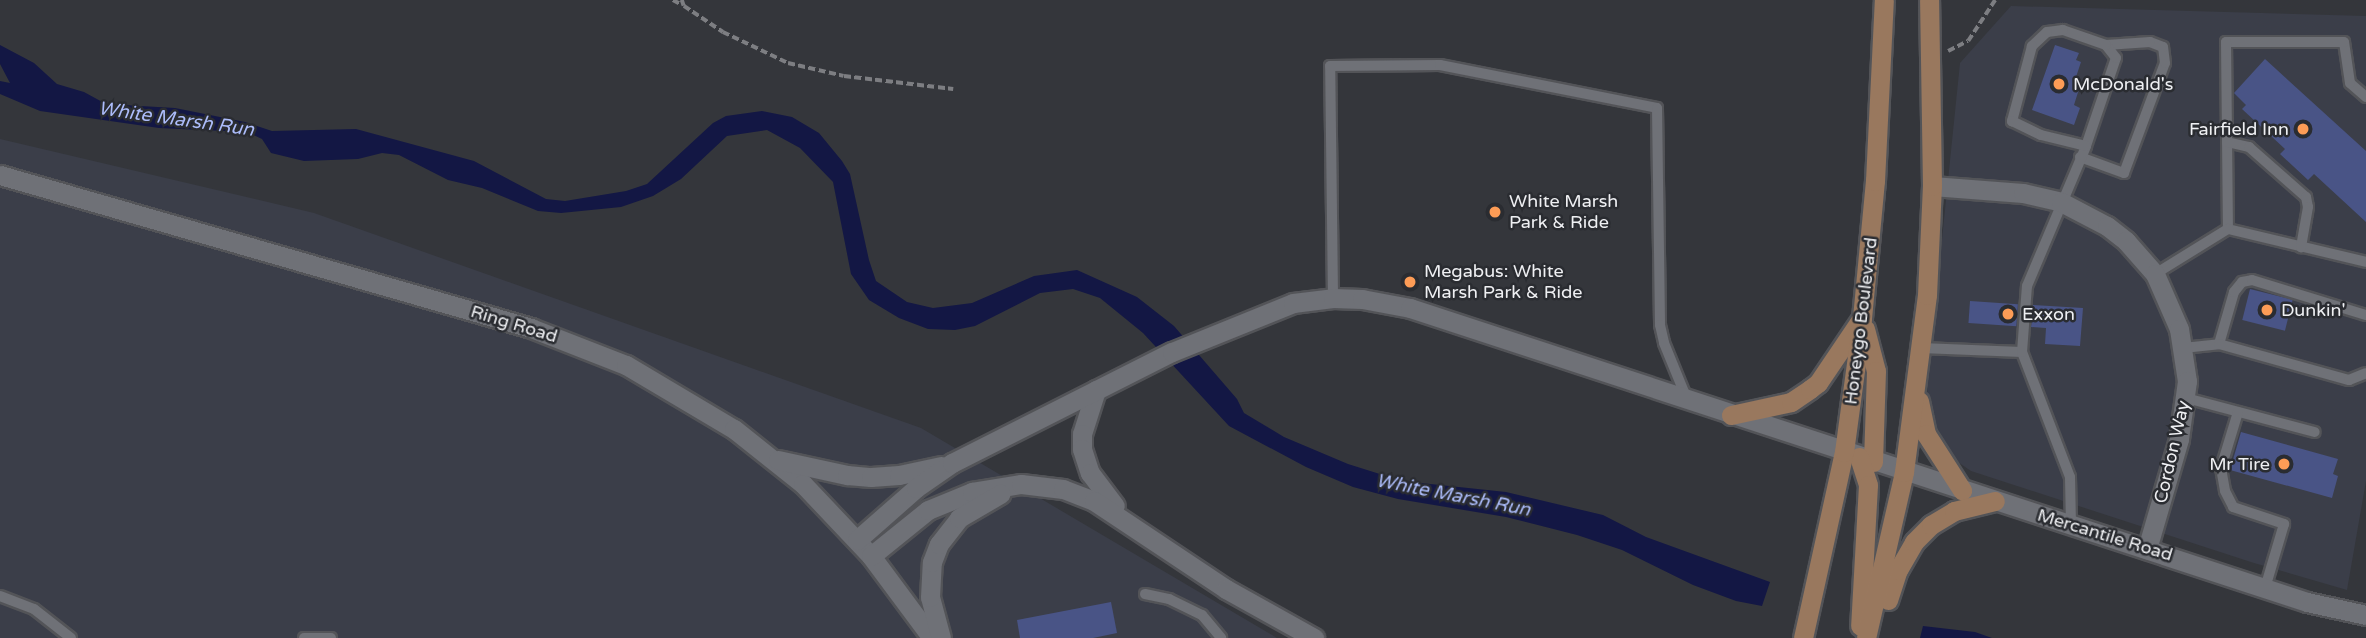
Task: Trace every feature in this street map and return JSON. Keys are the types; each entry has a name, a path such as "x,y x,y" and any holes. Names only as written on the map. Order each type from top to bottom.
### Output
{"main road":[{"name":"Honeygo Boulevard","path":"1803,638 1859,457 1862,318 1875,181 1884,0"},
{"path":"1866,638 1904,472 1921,348 1932,186 1929,0"},
{"path":"1731,415 1791,401 1810,389 1818,383 1862,318"},
{"path":"1859,638 1868,485 1859,457 1875,371 1862,318"},
{"path":"1916,386 1926,434 1962,490"},
{"path":"1877,638 1898,570 1914,542 1931,525 1954,511 1995,501"}],"street":[{"name":"Ring Road","path":"0,175 557,336 661,384 713,415 774,460 829,509 872,556 932,638"},
{"name":"Cordon Way","path":"1932,186 2023,193 2061,202 2091,215 2117,233 2155,274 2173,310 2183,348 2186,398 2179,439 2147,549"},
{"name":"Mercantile Road","path":"952,463 1123,375 1220,331 1293,303 1334,298 1410,308 1904,472 2265,588 2366,615"},
{"path":"1096,390 1082,434 1084,456 1098,486 1129,522"},
{"path":"774,460 847,475 871,477 899,475 952,463"},
{"path":"857,540 916,488 952,463"},
{"path":"942,638 934,617 930,589 932,562 939,544 959,518 976,505 1021,485"},
{"path":"872,556 928,510 972,492 1021,485 1081,495 1129,522 1226,589 1314,638"}],"lane":[{"path":"2080,157 2124,173 2165,63 2162,47 2150,42 2106,45 2063,30 2048,32 2032,46 2012,121 2041,135 2086,146"},
{"path":"2228,229 2227,42 2344,42 2350,83 2366,97"},
{"path":"2071,524 2070,477 2022,352 2027,286 2086,146 2116,58 2106,45"},
{"path":"1334,298 1330,66 1440,65 1657,108 1662,335 1688,401"},
{"path":"2227,142 2249,147 2305,197 2308,207 2301,247"},
{"path":"2155,274 2228,229 2366,262"},
{"path":"2218,344 2234,292 2242,282 2252,280 2366,315"},
{"path":"2183,348 2218,344 2349,380 2366,373"},
{"path":"1921,348 2022,352"},
{"path":"2186,398 2315,432"},
{"path":"2238,412 2221,468 2225,491 2233,508 2284,524 2265,588"},
{"path":"1145,594 1170,599 1202,615 1221,638"},
{"path":"0,596 34,609 71,638"},
{"path":"304,638 331,638"}],"path":[{"path":"673,0 723,32 788,64 844,76 953,89"},
{"path":"682,0 684,6"},
{"path":"1930,60 1968,40 1995,0"}],"shaded area":[{"path":"2011,6 2366,16 2366,481 2347,590 2254,563 1971,471 1955,460 1939,440 1928,406 1927,386 1960,63"},
{"path":"0,139 314,213 921,428 1277,638 0,638"}],"water":[{"name":"White Marsh Run","path":"0,45 34,63 57,84 84,92 106,104 175,108 245,122 272,131 356,129 474,161 546,199 565,201 626,191 647,184 713,123 726,116 762,111 792,117 819,133 842,161 850,174 876,281 907,302 933,308 972,303 1034,276 1077,270 1137,297 1174,326 1237,399 1244,413 1284,437 1348,464 1402,481 1506,492 1603,515 1646,537 1770,582 1762,606 1736,601 1693,585 1622,550 1577,535 1506,517 1398,499 1353,487 1306,467 1229,426 1143,333 1100,298 1073,289 1040,293 975,326 955,330 928,329 899,318 869,300 851,274 833,182 800,148 767,130 727,136 681,179 653,196 621,207 561,213 538,211 482,188 448,180 399,155 382,153 358,159 304,161 271,153 262,139 247,132 159,128 40,111 0,94 0,81 10,83 0,64"},
{"path":"1923,626 1975,632 1992,638 1920,638"}],"building":[{"name":"McDonald's","path":"2055,45 2079,53 2076,60 2081,62 2074,83 2080,86 2074,105 2080,108 2074,125 2032,110"},
{"name":"Fairfield Inn","path":"2265,59 2366,151 2366,222 2314,174 2308,180 2280,154 2285,149 2242,109 2246,105 2234,93"},
{"name":"Dunkin'","path":"2250,289 2293,300 2285,331 2242,320"},
{"name":"Exxon","path":"1970,301 2018,304 2016,326 1968,323"},
{"path":"2033,305 2083,308 2080,346 2045,344 2046,328 2031,327"},
{"name":"Mr Tire","path":"2241,432 2338,459 2333,474 2338,476 2332,498 2230,470"},
{"path":"1111,602 1117,633 1093,638 1020,638 1017,620"}],"place":[{"name":"McDonald's","path":"2059,84"},
{"name":"Fairfield Inn","path":"2303,129"},
{"name":"White Marsh Park & Ride","path":"1495,212"},
{"name":"Megabus: White Marsh Park & Ride","path":"1410,282"},
{"name":"Dunkin'","path":"2267,310"},
{"name":"Exxon","path":"2008,314"},
{"name":"Mr Tire","path":"2284,464"}]}
